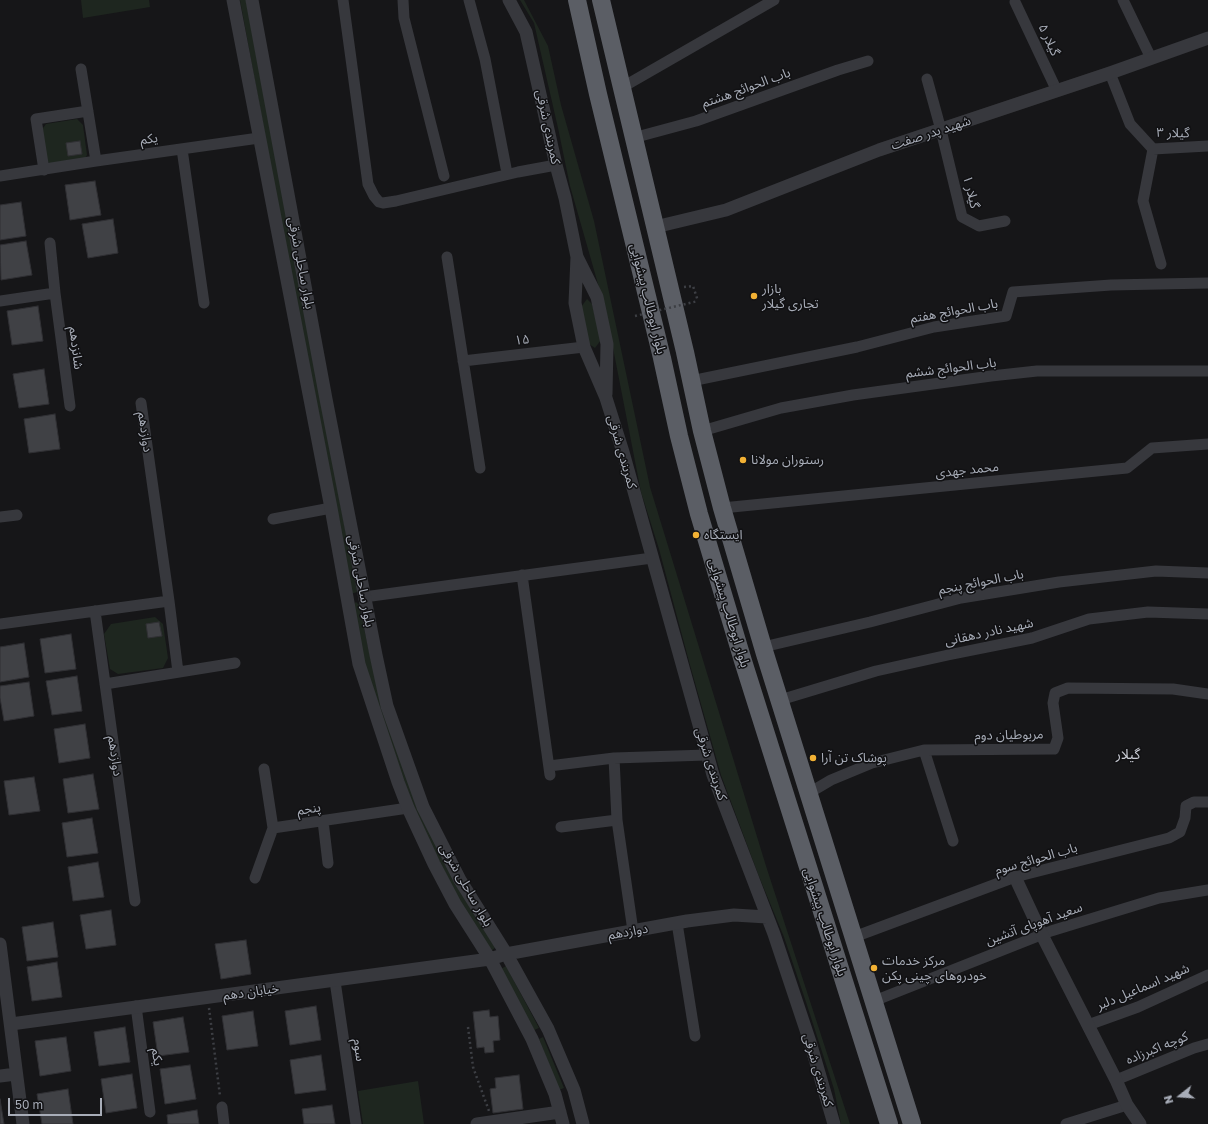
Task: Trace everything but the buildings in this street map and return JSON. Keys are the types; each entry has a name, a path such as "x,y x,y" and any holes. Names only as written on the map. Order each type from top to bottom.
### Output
{"highway":[{"name":"بلوار ابوطالب پیشوایی","path":"577,0 598,94 662,358 679,436 699,514 745,669 889,1124"},
{"name":"بلوار ابوطالب پیشوایی","path":"601,0 702,431 722,508 763,647 912,1124"}],"street":[{"name":"بلوار ساحلی شرقی","path":"233,0 331,508 359,664 408,808 434,864 455,904 490,959 532,1039 555,1094 562,1118"},
{"name":"بلوار ساحلی شرقی","path":"252,0 364,597 388,706 423,807 460,880 506,954 548,1029 574,1090 583,1124"},
{"path":"343,0 368,184 379,202 383,203 396,201 518,172 556,165"},
{"path":"403,0 404,18 444,176"},
{"path":"469,0 484,59 506,168"},
{"name":"کمربندی شرقی","path":"509,0 526,32 556,165 565,198 577,257 575,303 584,347 606,398 623,452 713,775 767,917 810,1042 834,1124"},
{"path":"622,88 774,0"},
{"path":"1123,0 1151,58"},
{"name":"گیلار ۵","path":"1015,2 1057,91"},
{"name":"شهید پدر صفت","path":"655,227 726,210 880,150 1110,73 1208,38"},
{"name":"باب الحوائج هشتم","path":"633,138 696,121 831,72 868,61"},
{"path":"81,69 96,161"},
{"name":"گیلار ۳","path":"1110,73 1130,124 1153,149 1208,146"},
{"name":"گیلار ۱","path":"927,79 962,217 979,226 1005,222"},
{"path":"44,170 36,119 88,111"},
{"name":"یکم","path":"0,176 259,138"},
{"path":"182,149 204,304"},
{"path":"1153,149 1143,201 1161,264"},
{"name":"شانزدهم","path":"50,243 70,406"},
{"path":"446,257 480,468"},
{"name":"کمربندی شرقی","path":"577,257 597,297 606,344 606,398"},
{"name":"باب الحوائج هفتم","path":"691,381 856,347 934,327 1006,316 1013,292 1111,285 1208,283"},
{"path":"0,301 55,293"},
{"name":"۱۵","path":"463,361 584,347"},
{"name":"باب الحوائج ششم","path":"702,431 782,408 853,395 991,376 1036,372 1208,371"},
{"name":"دوازدهم","path":"142,403 178,672"},
{"name":"محمد جهدی","path":"722,508 1127,468 1152,448 1208,444"},
{"path":"273,519 331,508"},
{"path":"0,517 17,515"},
{"path":"347,600 652,558"},
{"name":"باب الحوائج پنجم","path":"763,647 870,622 960,598 1059,582 1156,571 1208,573"},
{"path":"522,575 550,770 614,758 707,755"},
{"path":"0,624 169,601"},
{"name":"دوازدهم","path":"95,611 135,901"},
{"name":"شهید نادر دهقانی","path":"780,700 876,671 1032,638 1089,619 1148,612 1208,614"},
{"path":"104,684 236,663"},
{"name":"مربوطیان دوم","path":"809,793 831,780 872,763 924,750 1054,749 1058,738 1053,702 1055,693 1068,688 1173,689 1208,694"},
{"path":"924,750 953,841"},
{"path":"614,758 617,820 633,931"},
{"path":"255,878 273,828 264,769"},
{"name":"باب الحوائج سوم","path":"854,937 1015,877 1169,838 1180,832 1185,818 1186,806 1194,802 1208,802"},
{"name":"پنجم","path":"273,828 408,808"},
{"path":"561,827 617,820"},
{"path":"323,821 328,863"},
{"path":"1015,877 1042,935 1116,1080 1127,1105 1140,1124"},
{"name":"سعید آهوپای آتشین","path":"874,1001 1042,935 1051,930 1159,898 1208,890"},
{"name":"دوازدهم","path":"490,959 506,954 677,923 734,915 767,917"},
{"path":"677,923 695,1036"},
{"path":"0,944 23,1124"},
{"name":"خیابان دهم","path":"11,1024 490,959"},
{"name":"شهید اسماعیل دلبر","path":"1088,1025 1138,1007 1208,975"},
{"name":"سوم","path":"335,981 356,1124"},
{"name":"یکم","path":"136,1006 150,1112"},
{"name":"کوچه اکبرزاده","path":"1116,1080 1194,1048 1208,1044"},
{"path":"0,1076 16,1074"},
{"path":"1066,1124 1127,1105"},
{"path":"222,1107 224,1124"},
{"path":"477,1124 562,1118"}],"path":[{"path":"635,316 698,301 693,286"},
{"path":"208,998 222,1107"},
{"path":"468,1027 473,1067 493,1122"}],"shaded area":[{"path":"81,0 149,0 150,7 83,18"},
{"path":"240,0 246,0 357,592 351,594 314,400"},
{"path":"520,0 524,0 548,46 561,105 594,221 650,487 766,866 850,1124 841,1124 834,1089 784,937 758,874 721,775 659,549 641,492 606,312 570,186 534,23"},
{"path":"77,119 83,125 87,155 82,163 54,166 46,161 41,131 46,124"},
{"path":"587,299 592,304 601,340 595,348 589,344 581,307"},
{"path":"356,602 359,605 371,660 395,743 496,947 490,952 457,896 411,805 364,662 353,605"},
{"path":"155,617 163,624 168,658 163,668 118,674 110,669 104,634 111,624"},
{"path":"506,966 539,1028 534,1030 501,969"},
{"path":"543,1037 564,1088 559,1090 539,1039"},
{"path":"418,1081 424,1124 363,1124 358,1091"}],"place":[{"name":"بازار تجاری گیلار","path":"754,296"},
{"name":"رستوران مولانا","path":"743,460"},
{"name":"ایستگاه","path":"696,535"},
{"name":"پوشاک تن آرا","path":"813,758"},
{"name":"مرکز خدمات خودروهای چینی پکن","path":"874,968"}],"district":[{"name":"گیلار","path":"1128,755"}]}
